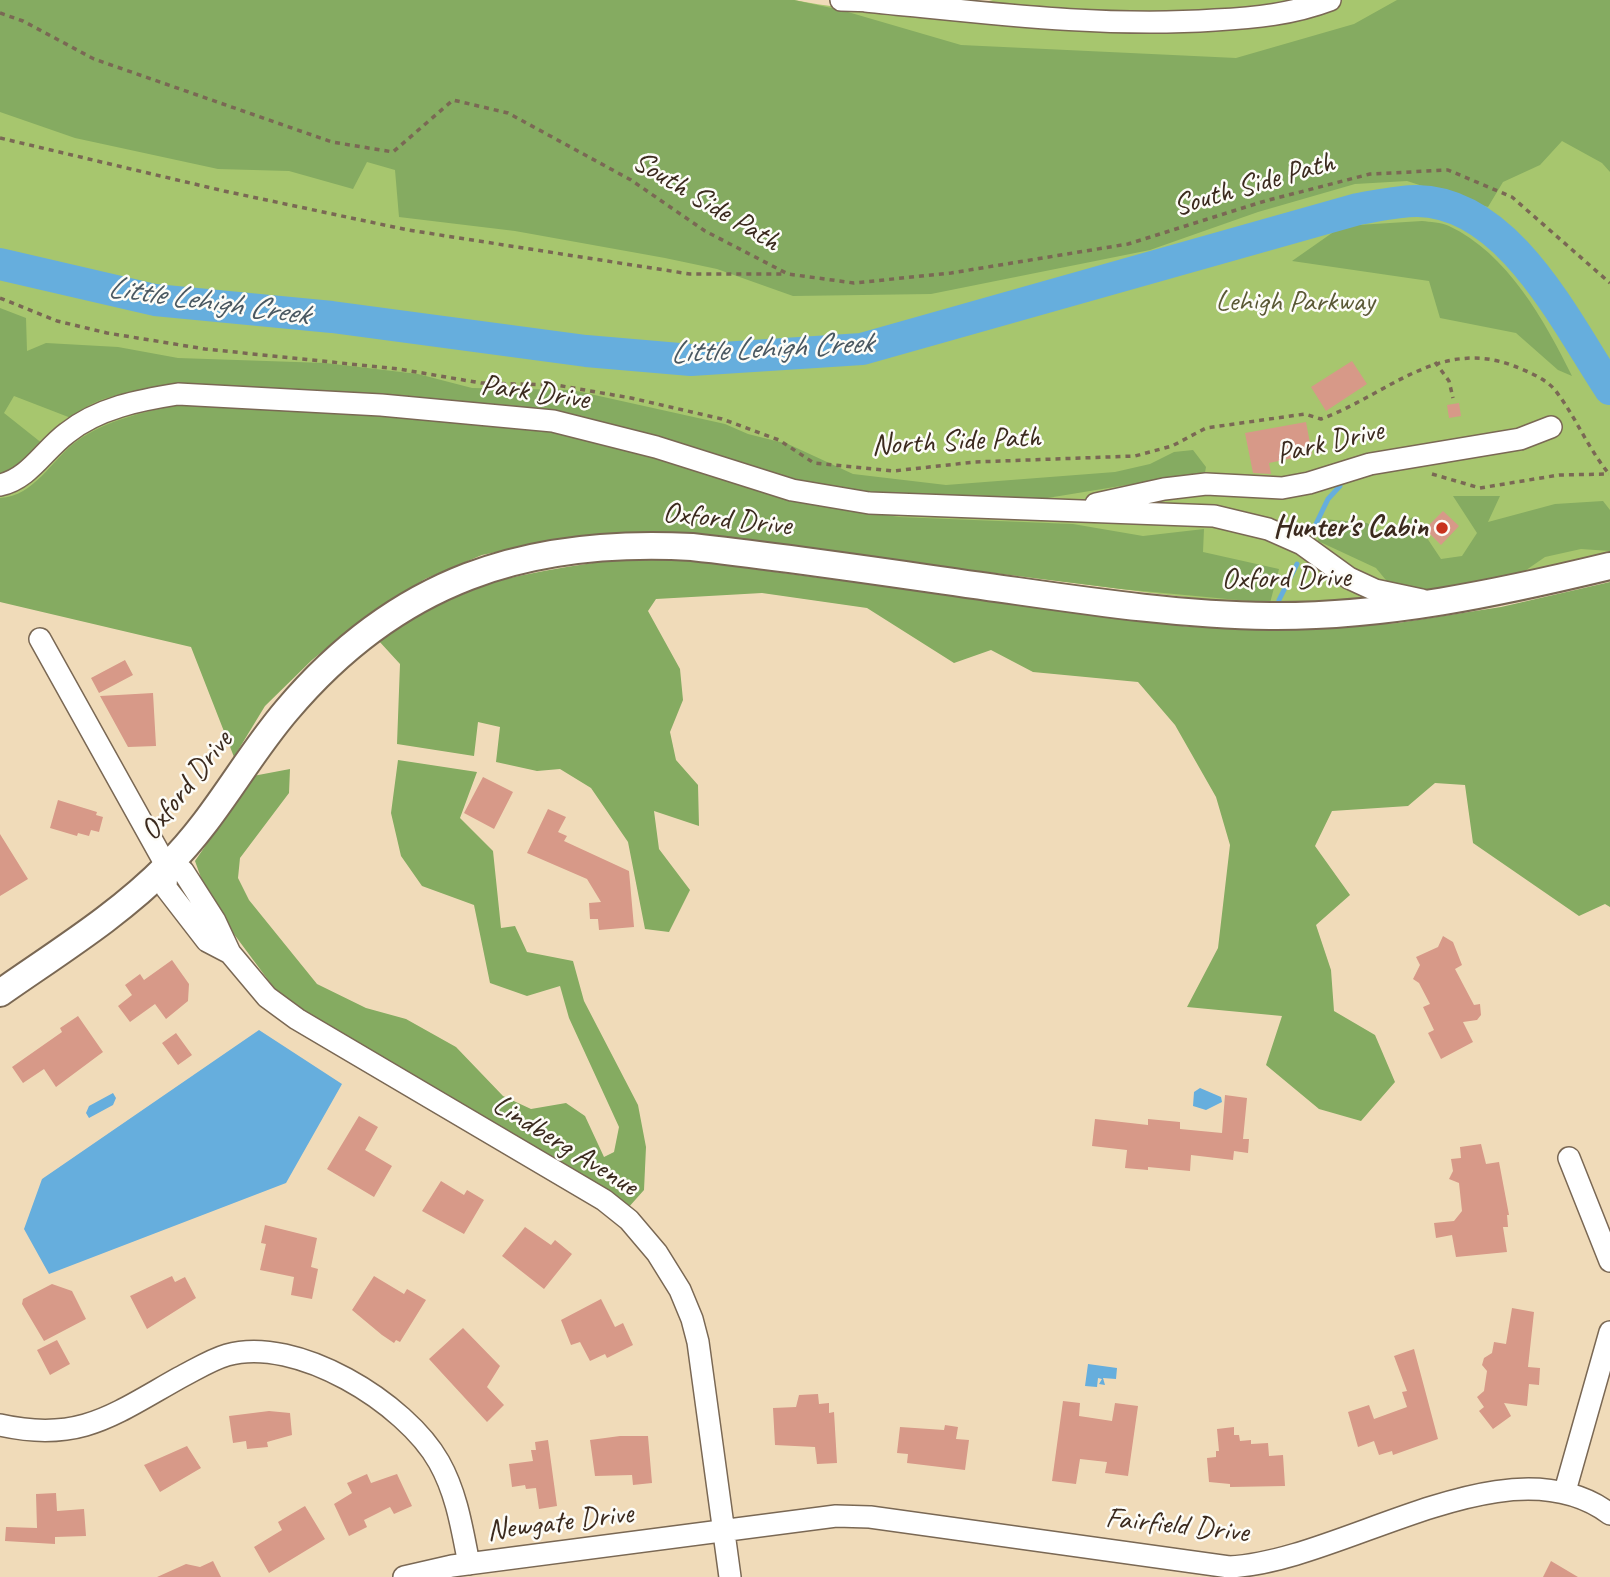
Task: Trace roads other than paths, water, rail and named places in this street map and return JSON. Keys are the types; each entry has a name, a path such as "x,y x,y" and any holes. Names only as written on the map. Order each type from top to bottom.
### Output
{"main road":[{"name":"Oxford Drive","path":"0,993 118,911 167,867 218,805 286,711 350,647 422,597 459,580 539,554 626,544 692,547 1186,612 1304,615 1447,602 1610,566"}],"street":[{"path":"841,0 1066,19 1165,24 1269,17 1330,0"},
{"path":"865,1 918,0"},
{"name":"Park Drive","path":"0,485 22,476 69,431 92,417 113,409 178,394 381,405 553,421 656,447 822,497 869,503 1214,516 1242,521 1302,544 1349,578 1376,590 1413,599 1447,602"},
{"name":"Park Drive","path":"1081,510 1111,499 1206,484 1282,488 1333,478 1370,464 1406,456 1520,439 1551,427"},
{"name":"Lindberg Avenue","path":"40,639 167,867 166,888 207,941 230,953 267,996 297,1019 604,1200 629,1220 657,1253 680,1290 698,1342 730,1577"},
{"path":"1569,1158 1610,1261"},
{"path":"1565,1491 1610,1332"},
{"path":"0,1425 43,1432 81,1428 104,1420 227,1355 272,1351 296,1356 381,1401 424,1440 450,1484 469,1564"},
{"name":"Fairfield Drive","path":"724,1531 803,1518 870,1517 1229,1567 1256,1566 1483,1493 1535,1488 1565,1491 1610,1514"},
{"name":"Newgate Drive","path":"404,1577 469,1564 724,1531"}],"water":[{"path":"259,1030 342,1084 286,1183 49,1274 24,1229 42,1179"},
{"path":"1200,1088 1221,1097 1222,1102 1206,1110 1193,1106 1194,1092"},
{"path":"113,1093 116,1098 113,1105 89,1118 86,1113 89,1106"},
{"path":"1088,1364 1117,1368 1116,1379 1103,1378 1105,1385 1099,1384 1102,1379 1098,1378 1097,1387 1085,1386"}],"waterway":[{"name":"Little Lehigh Creek","path":"0,264 155,300 332,317 586,351 691,360 862,349 1358,209 1417,201 1450,207 1480,222 1507,244 1532,271 1554,301 1610,389"},
{"path":"1314,528 1328,499 1340,486"},
{"path":"1279,600 1297,564"}],"place":[{"name":"Hunter's Cabin","path":"1442,528"}],"park label":[{"name":"Lehigh Parkway","path":"1295,302"}]}
